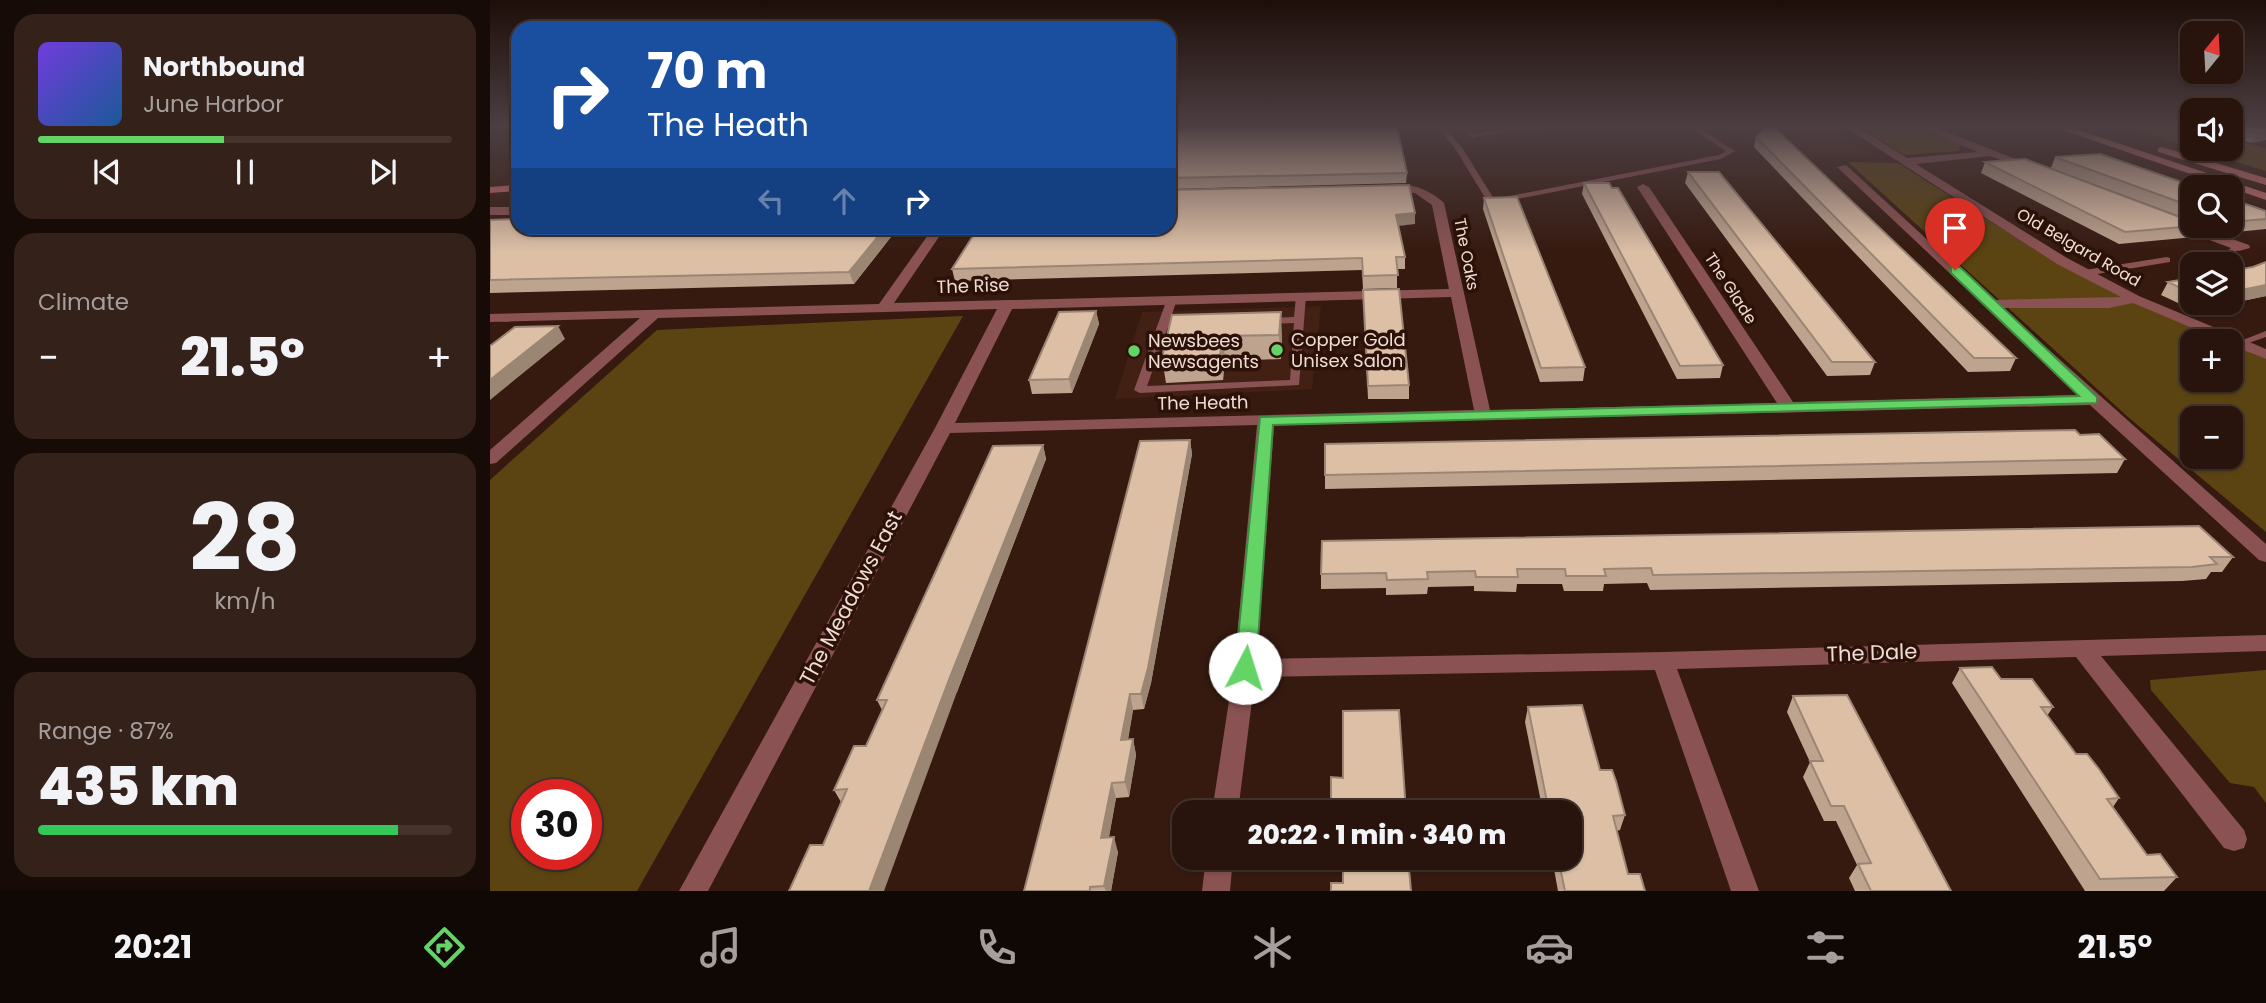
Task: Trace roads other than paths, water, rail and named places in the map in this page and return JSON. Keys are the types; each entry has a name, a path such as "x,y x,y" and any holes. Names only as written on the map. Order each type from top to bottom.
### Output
{"main road":[{"path":"2182,169 2266,197"},
{"path":"2224,169 2266,182"},
{"path":"490,191 511,189"}],"street":[{"path":"1844,169 1993,304 2092,400 2266,555"},
{"name":"Old Belgard Road","path":"1915,169 2085,273 2134,299 2205,329"},
{"path":"2032,169 2044,173"},
{"name":"The Glade","path":"1643,187 1789,408"},
{"name":"The Oaks","path":"1372,189 1418,190 1438,203 1483,415"},
{"path":"490,211 511,211"},
{"path":"2161,217 2241,247"},
{"path":"884,307 934,235"},
{"name":"The Rise","path":"490,318 1457,293"},
{"path":"1993,304 2109,304 2134,299"},
{"name":"The Meadows East","path":"693,891 884,533 944,428 1007,304"},
{"path":"490,459 654,314"},
{"name":"Old Belgard Road","path":"2243,345 2266,354"},
{"name":"The Heath","path":"944,428 2092,400"},
{"path":"1227,800 1245,668 1266,420"},
{"name":"The Dale","path":"1245,668 1663,661 2266,643"},
{"path":"2081,649 2234,839"},
{"path":"1663,661 1745,891"},
{"path":"1216,891 1219,870"}],"lane":[{"path":"1471,169 1492,202 1662,169"},
{"path":"2232,252 2241,247"},
{"path":"2085,273 2168,260"},
{"path":"1172,299 1140,390 1294,383 1301,296"},
{"path":"1258,321 1299,320"},
{"path":"1164,324 1177,324"},
{"path":"2243,343 2266,334"}],"place":[{"name":"Copper Gold Unisex Salon","path":"1277,350"},
{"name":"Newsbees Newsagents","path":"1134,351"}]}
